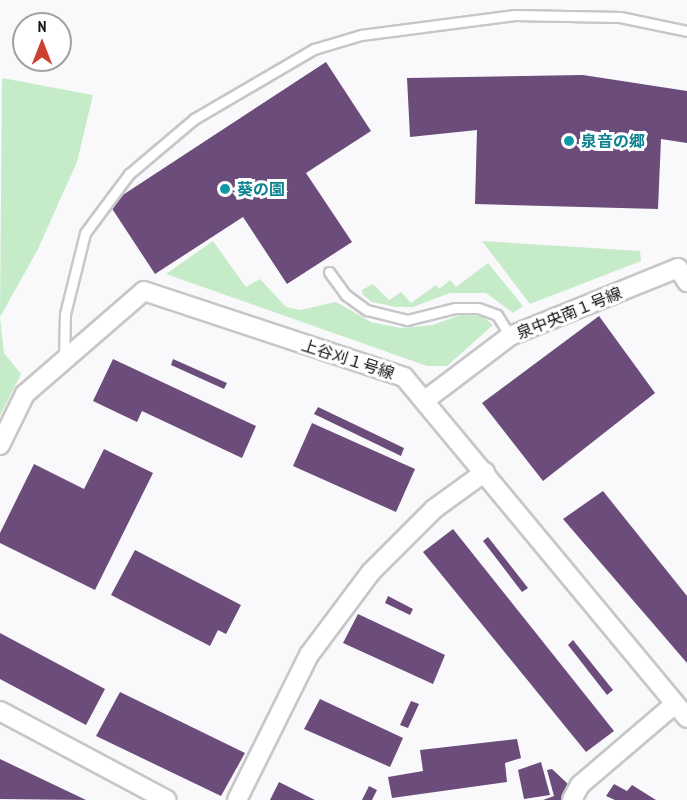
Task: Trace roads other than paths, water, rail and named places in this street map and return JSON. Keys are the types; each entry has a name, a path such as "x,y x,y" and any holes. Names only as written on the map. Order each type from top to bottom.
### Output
{"street":[{"name":"泉中央南１号線","path":"424,401 510,336 684,270"},
{"name":"上谷刈１号線","path":"0,445 25,394 144,291 404,378 485,472 687,718"},
{"path":"237,800 309,655 371,572 434,509 485,472"},
{"path":"572,800 580,785 675,704"},
{"path":"0,711 167,800"}],"lane":[{"path":"64,360 65,314 86,233 129,174 194,119 314,49 361,35 515,15 620,17 687,31"},
{"path":"329,272 346,295 367,310 407,320 455,308 478,308 497,315 510,336"}],"place":[{"name":"泉音の郷","path":"569,141"},
{"name":"葵の園","path":"225,189"}]}
